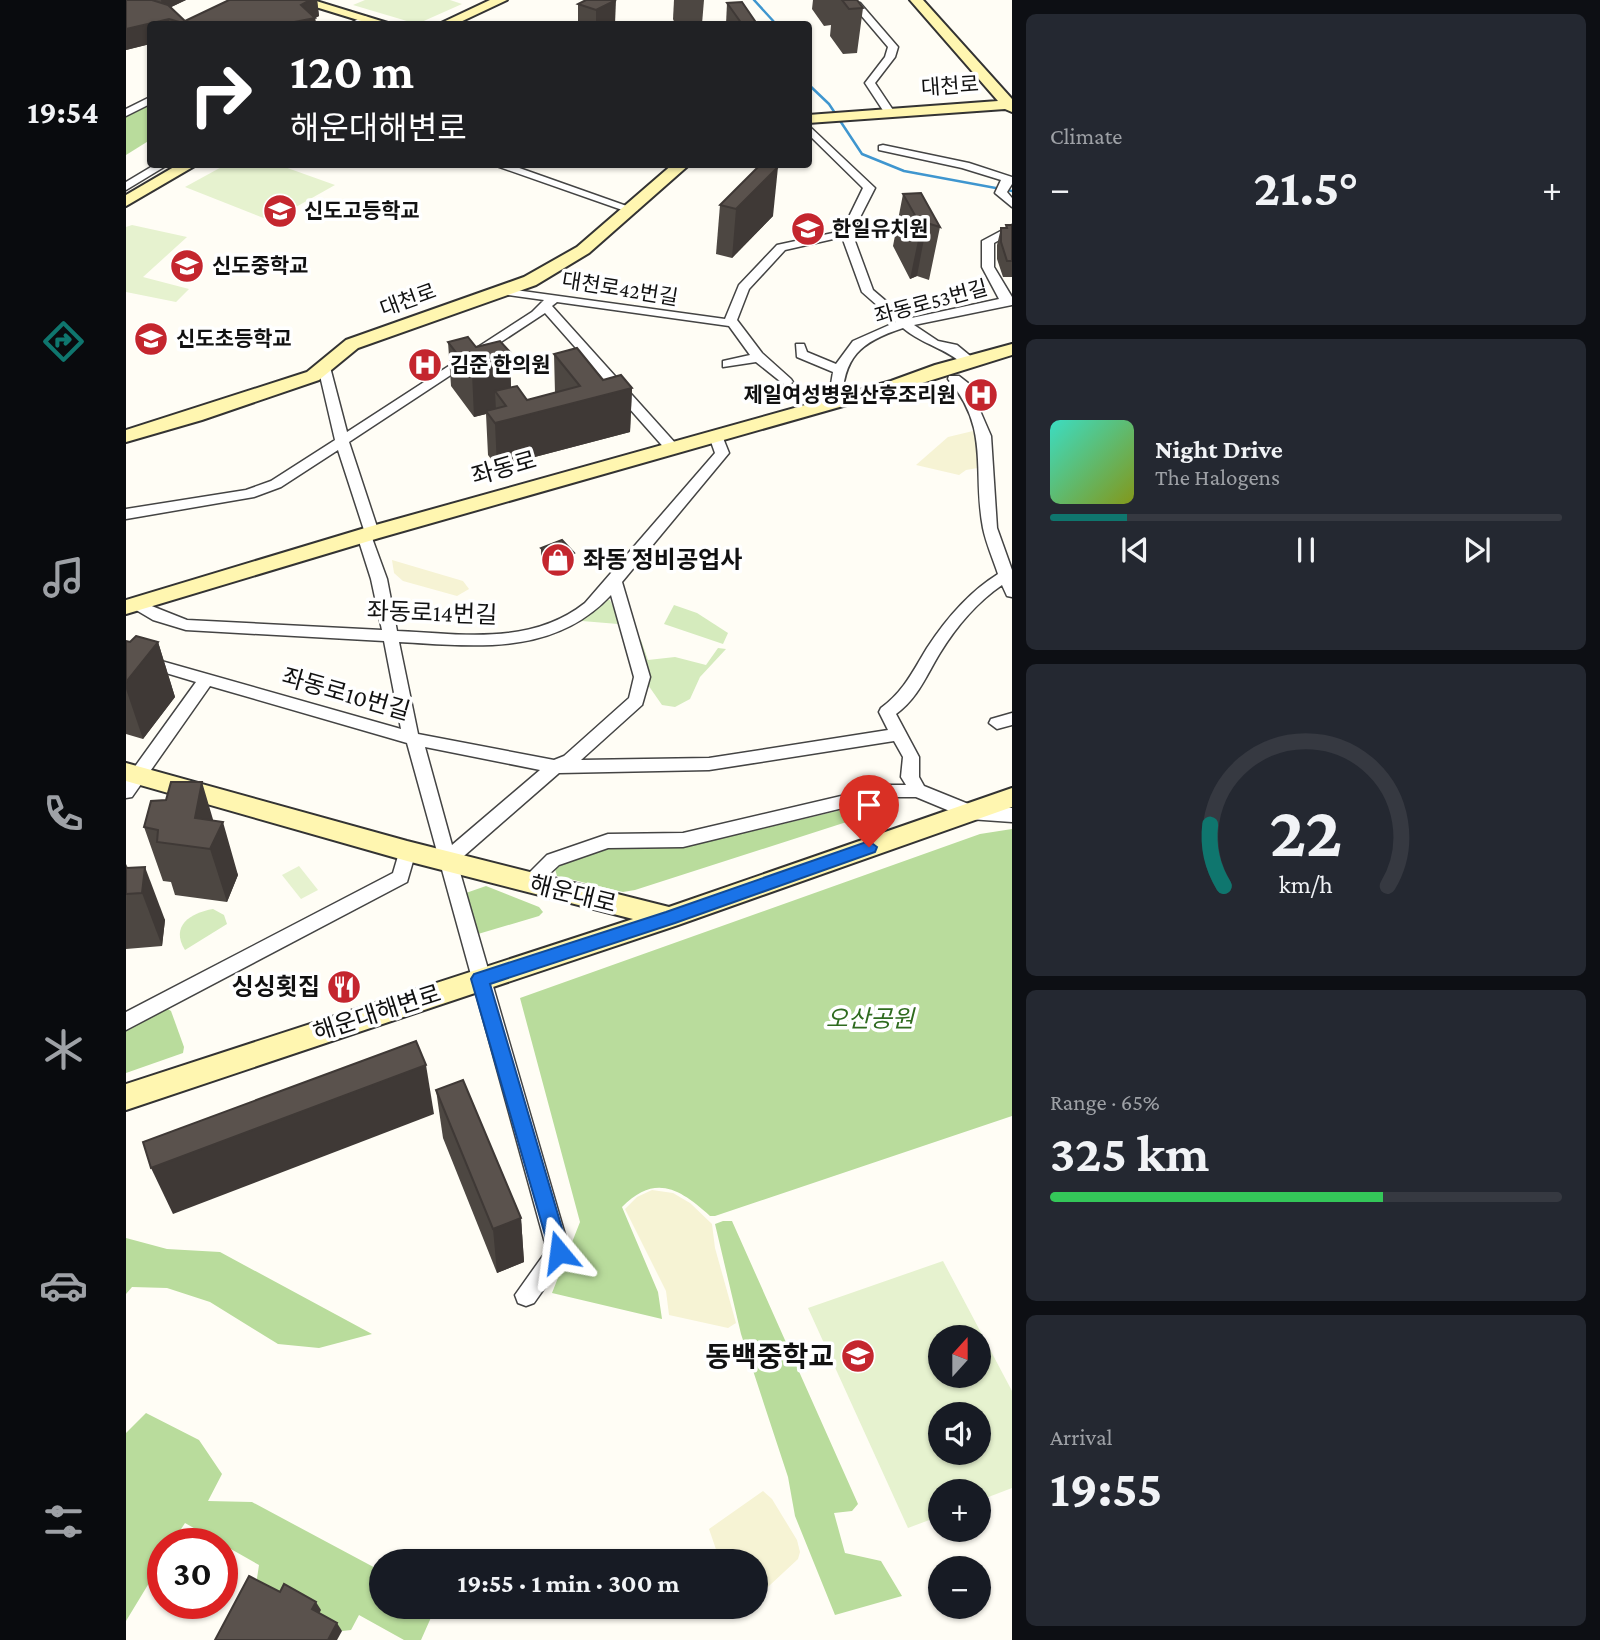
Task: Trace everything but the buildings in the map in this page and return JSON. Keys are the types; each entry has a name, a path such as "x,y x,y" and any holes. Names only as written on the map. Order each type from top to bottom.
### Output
{"main road":[{"path":"299,0 356,21"},
{"path":"453,21 501,0"},
{"path":"916,0 1011,105"},
{"name":"대천로","path":"814,119 1011,105"},
{"path":"126,201 184,168"},
{"name":"대천로","path":"126,436 313,376 352,344 530,281 570,259 632,210 679,168"},
{"name":"좌동로","path":"130,605 368,534 835,403 1012,349"},
{"name":"좌동로","path":"897,385 954,379 1012,362"},
{"name":"해운대로","path":"130,780 669,918"},
{"path":"669,918 1012,797"},
{"name":"해운대해변로","path":"126,1097 669,918"}],"street":[{"path":"842,0 857,5 893,47 890,57 870,83 890,113"},
{"path":"126,113 147,102"},
{"path":"812,132 869,188 846,233 868,292 934,344 953,348 969,362"},
{"path":"883,148 919,153 987,170 1010,180 1007,199"},
{"path":"126,187 157,168"},
{"path":"508,168 632,210"},
{"name":"좌동로53번길","path":"835,403 835,384 850,352 858,344 906,324 965,309 1009,302 988,267 988,241 1012,228"},
{"path":"759,357 738,327 730,321 743,288 781,247 846,233"},
{"name":"대천로42번길","path":"505,291 549,303 716,323 730,321"},
{"path":"126,514 250,494 275,484 549,303 672,448"},
{"path":"728,364 759,357 789,358 841,371"},
{"path":"786,382 789,358"},
{"path":"324,367 379,579 413,738 559,1252 526,1295"},
{"path":"954,379 963,386 984,436 988,514 1012,592"},
{"name":"좌동로14번길","path":"130,605 186,625 484,641 519,638 572,620 596,601 722,453 716,436"},
{"path":"918,791 911,777 911,757 887,712 907,699 934,650 967,608 1005,576"},
{"path":"447,860 555,767 570,760 636,701 642,677 614,582"},
{"name":"좌동로10번길","path":"126,656 413,738 555,767 709,764 898,734"},
{"path":"130,780 206,680"},
{"path":"528,883 554,860 608,841 683,840 888,792 918,791 969,812 1012,815"},
{"path":"126,1022 401,877 407,851"}],"shaded area":[{"path":"973,431 979,450 978,468 966,470 959,475 916,465 948,437"},
{"path":"392,560 463,581 469,589 457,596 403,581 394,573"},
{"path":"652,1190 673,1193 690,1203 712,1224 715,1248 736,1323 728,1328 669,1315 666,1291 625,1209 637,1197"},
{"path":"763,1491 772,1499 797,1540 800,1552 798,1559 768,1587 768,1549 716,1549 709,1529"}],"green space":[{"path":"365,0 450,0 462,4 424,21 407,21 353,5"},
{"path":"147,104 147,142 126,155 126,116"},
{"path":"220,168 287,168 335,185 271,221 185,187"},
{"path":"132,225 187,237 143,277 189,289 176,302 126,292 126,227"},
{"path":"606,600 610,600 620,622 618,624 582,621 582,618"},
{"path":"674,605 697,613 728,633 723,644 664,624"},
{"path":"641,640 648,660 675,657 706,665 718,648 726,649 700,677 690,699 675,707 662,705 646,682 636,641"},
{"path":"884,800 891,804 890,808 635,890 623,892 557,876 555,869 569,861 610,847 685,847"},
{"name":"오산공원","path":"1012,829 1012,1116 715,1216 710,1216 688,1198 667,1189 656,1188 634,1197 622,1207 658,1292 662,1319 552,1293 580,1222 520,998 980,834"},
{"path":"299,866 318,890 301,899 282,875"},
{"path":"486,886 539,907 543,912 539,916 478,934 472,931 463,894"},
{"path":"213,909 224,915 227,924 185,950 180,934 185,922 190,917"},
{"path":"166,1008 171,1011 184,1047 183,1053 126,1073 126,1029"},
{"path":"732,1221 858,1504 852,1511 834,1513 845,1553 881,1561 902,1596 835,1615 795,1516 788,1477 741,1334 715,1224"},
{"path":"126,1238 167,1249 220,1252 372,1334 319,1348 278,1344 210,1302 167,1288 132,1287 126,1294"},
{"path":"943,1261 977,1325 928,1325 928,1388 991,1388 991,1351 1012,1391 1012,1488 991,1496 991,1479 928,1479 928,1520 908,1528 808,1308"},
{"path":"146,1413 199,1440 222,1474 208,1501 252,1502 369,1565 369,1619 430,1619 421,1640 404,1640 359,1615 351,1630 342,1631 256,1585 259,1565 238,1553 238,1528 194,1528 185,1523 182,1528 147,1528 147,1586 126,1621 126,1433"}],"waterway":[{"path":"754,0 773,21"},
{"path":"812,88 829,104 862,154 904,171 1012,191"}],"place":[{"name":"신도고등학교","path":"280,211"},
{"name":"한일유치원","path":"808,229"},
{"name":"신도중학교","path":"187,266"},
{"name":"신도초등학교","path":"151,339"},
{"name":"김준 한의원","path":"425,365"},
{"name":"제일여성병원산후조리원","path":"981,395"},
{"name":"좌동 정비공업사","path":"558,560"},
{"name":"싱싱횟집","path":"344,987"},
{"name":"동백중학교","path":"858,1356"}],"route":[{"path":"559,1252 480,979 669,918 869,847"}]}
